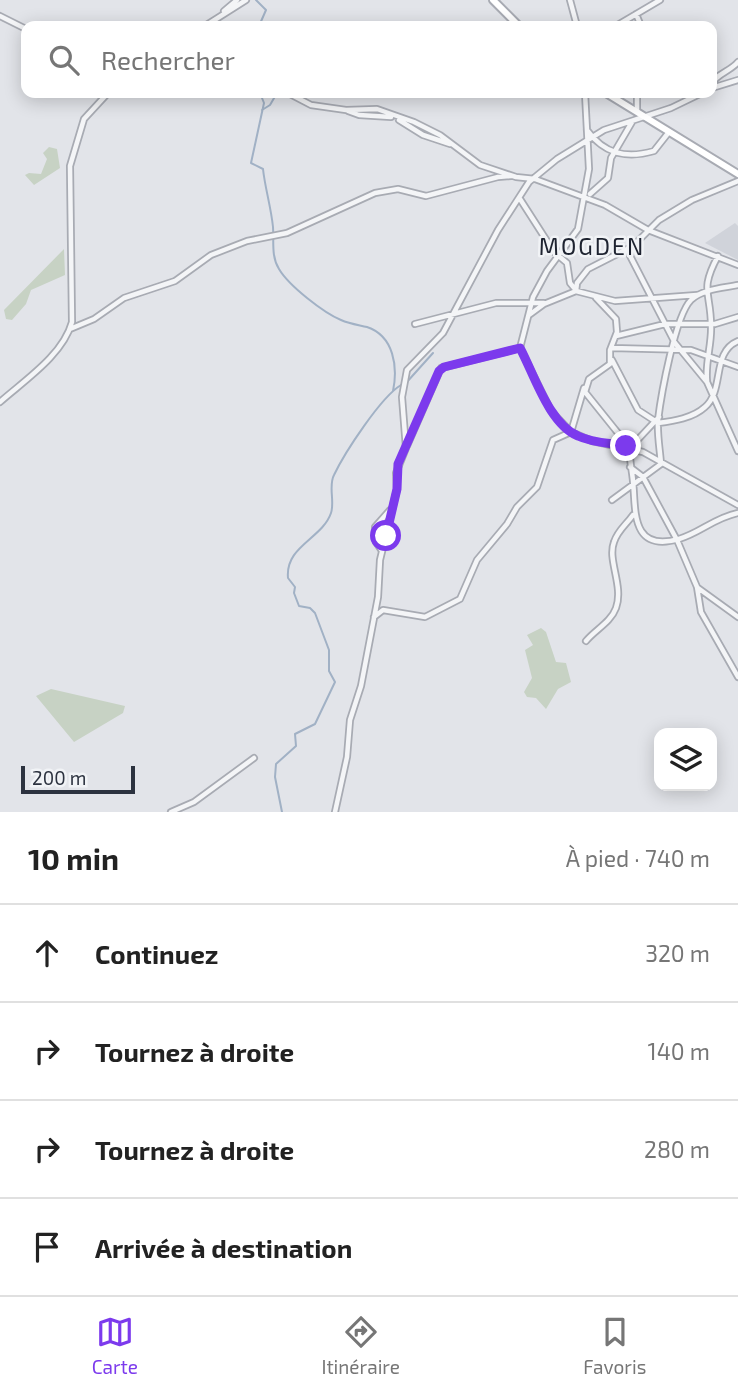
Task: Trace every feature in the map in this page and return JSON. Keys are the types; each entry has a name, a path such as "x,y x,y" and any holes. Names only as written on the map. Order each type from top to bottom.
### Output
{"street":[{"path":"216,19 237,0"},
{"path":"213,21 246,0"},
{"path":"493,0 514,21"},
{"path":"570,0 576,21"},
{"path":"624,21 660,0"},
{"path":"636,14 639,21"},
{"path":"0,16 21,26"},
{"path":"717,77 731,70 738,62"},
{"path":"717,85 738,80"},
{"path":"0,402 63,343 70,329 70,166 84,119 103,98"},
{"path":"296,98 302,102 346,110 377,109 432,130 480,165 516,177"},
{"path":"585,98 589,192 595,201"},
{"path":"614,98 738,174"},
{"path":"638,98 640,113"},
{"path":"692,98 671,108 640,113 632,121 613,153 608,178 585,198 577,232 558,256 532,303 520,348 551,411 571,432 592,441 630,448 738,505"},
{"path":"406,449 402,397 407,370 443,333 498,230 526,185 586,140 632,121"},
{"path":"587,130 613,153 640,156 654,152 670,131"},
{"path":"70,329 94,319 124,298 175,281 211,255 247,242 288,233 375,193 398,189 409,194 426,196 498,177 535,179 595,201 648,230 738,265"},
{"path":"528,316 560,296 569,297 588,269 627,250 678,207 738,181"},
{"path":"519,198 558,256 569,267 569,283 575,290 596,298 615,301 651,300 702,294 738,285"},
{"path":"627,250 675,343"},
{"path":"707,382 711,324 702,294 718,256"},
{"path":"630,448 659,417 663,403 663,382 676,350 678,324 689,302 702,294"},
{"path":"373,618 383,610 425,617 460,599 477,560 507,524 517,507 537,487 553,440 571,432 589,379 607,368 616,336 615,315 596,298"},
{"path":"415,324 496,303 546,303"},
{"path":"616,336 665,324 711,324 738,317"},
{"path":"656,423 695,414 707,406 714,395 721,360 731,344 738,341"},
{"path":"611,348 626,346 650,351 676,350 708,354 738,367"},
{"path":"335,812 347,757 350,720 361,686 390,509 397,489 396,474 441,368 520,348"},
{"path":"676,350 707,382 736,440 738,451"},
{"path":"611,359 638,410 656,423 661,464 656,471 633,482 612,500"},
{"path":"584,388 630,448 633,515 639,528 653,538 677,540 710,522 738,513"},
{"path":"631,467 643,477 677,540 698,587 701,611 738,677"},
{"path":"382,551 376,541 375,527 390,509"},
{"path":"586,641 610,619 617,606 618,575 612,544 633,515"},
{"path":"698,587 738,617"},
{"path":"171,812 194,802 254,758"}],"shaded area":[{"path":"735,223 738,226 738,260 705,243"}],"green space":[{"path":"49,147 57,149 60,168 34,185 25,175 41,174 47,159 43,153"},
{"path":"64,249 65,275 31,290 26,304 12,320 6,319 4,310"},
{"path":"541,628 546,632 556,662 566,663 571,682 558,689 546,709 536,698 527,697 524,692 532,678 525,650 533,645 527,635"},
{"path":"51,689 125,706 123,713 74,742 36,696"}],"waterway":[{"path":"256,0 266,10 261,21"},
{"path":"262,98 264,103 251,163 263,169 276,264 291,283 326,311 344,321 376,331 383,337 394,363 393,391"},
{"path":"262,110 274,98"},
{"path":"406,383 433,353"},
{"path":"282,812 275,777 276,764 296,746 295,734 315,724 335,682 329,671 329,650 315,613 310,608 299,606 294,593 295,587 288,578 289,567 298,550 320,530 331,513 332,479 346,453 374,413 401,385"}],"district":[{"name":"MOGDEN","path":"592,247"}],"route":[{"path":"386,536 387,522 397,489 398,464 412,438 441,368 520,348 551,411 569,431 592,441 626,446"}]}
